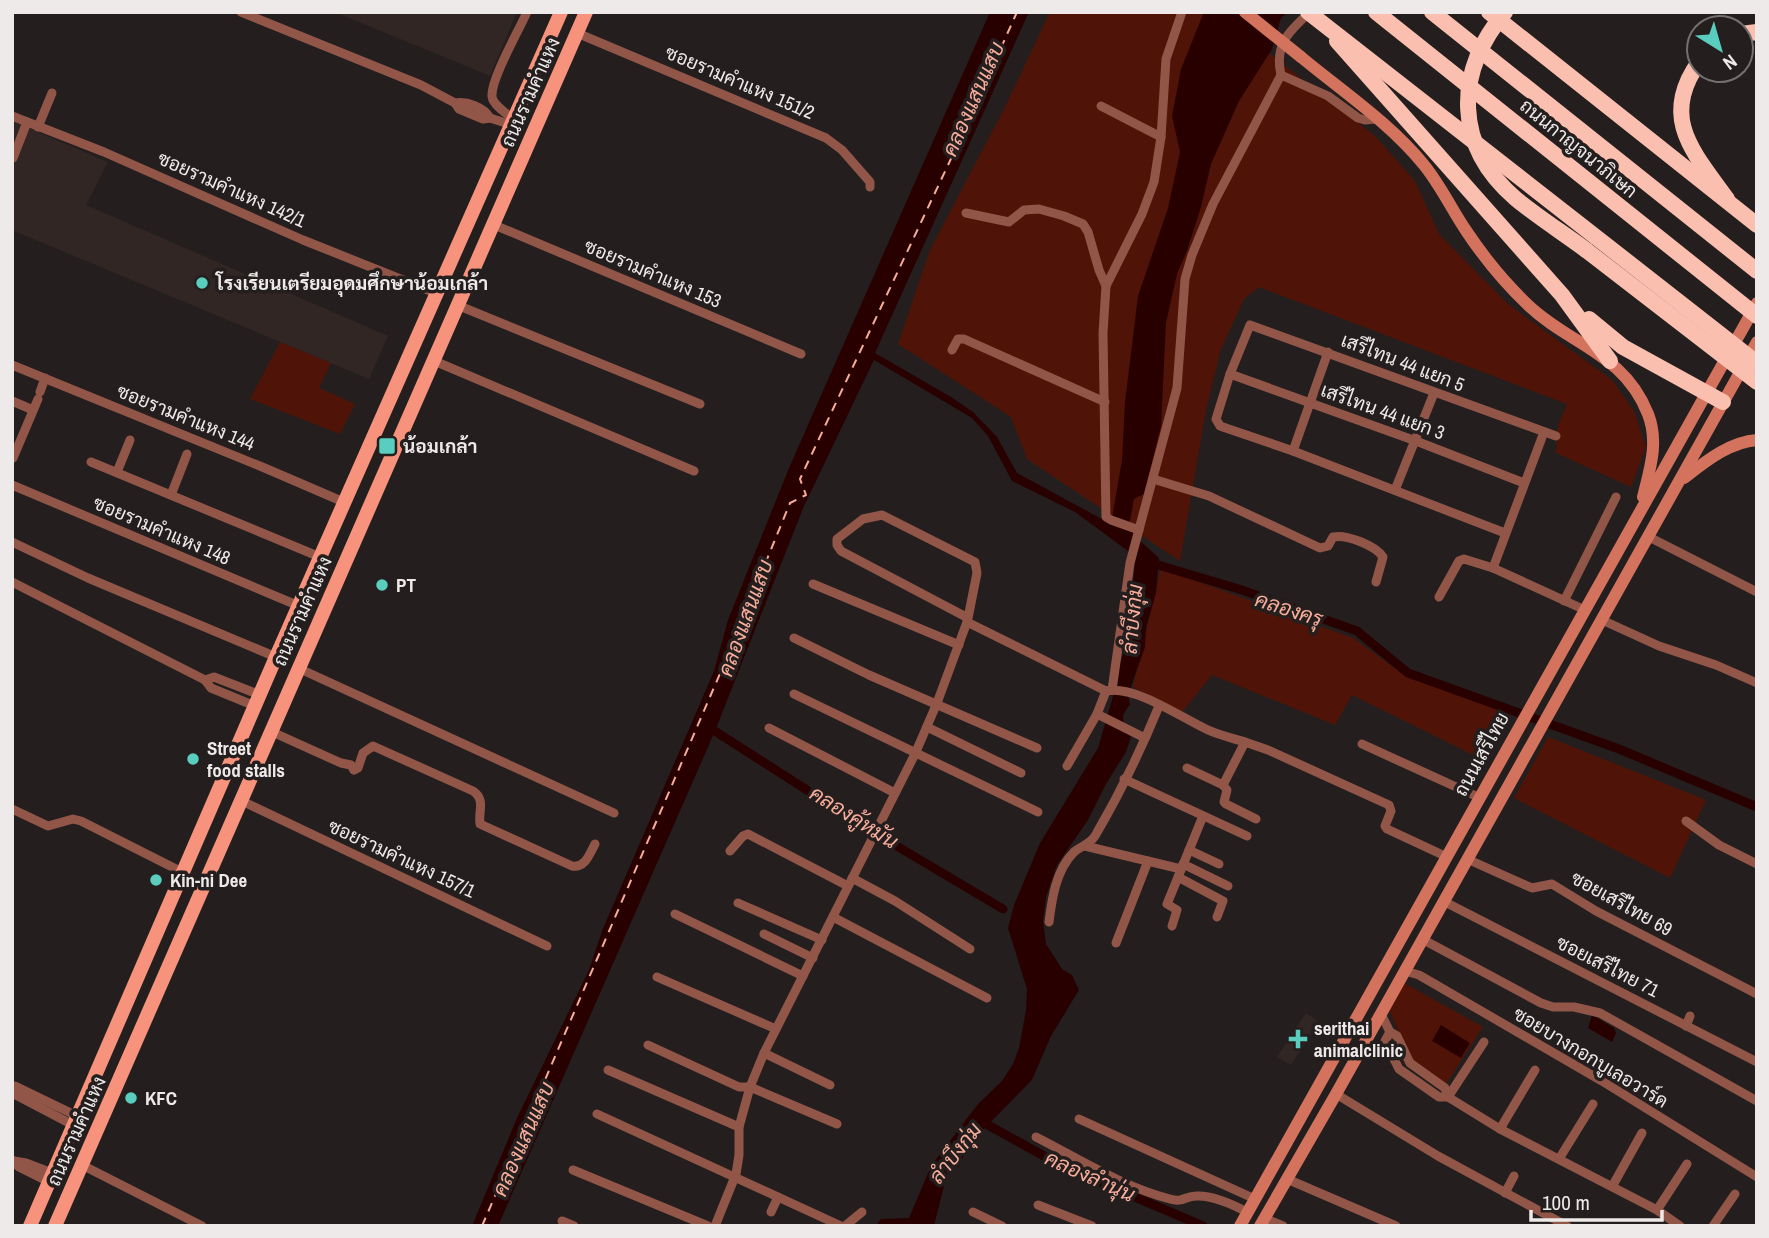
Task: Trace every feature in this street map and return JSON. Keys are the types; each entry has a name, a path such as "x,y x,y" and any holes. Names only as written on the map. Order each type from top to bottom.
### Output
{"highway":[{"name":"ถนนกาญจนาภิเษก","path":"1376,12 1757,316"},
{"name":"ถนนกาญจนาภิเษก","path":"1432,12 1757,271"},
{"path":"1489,12 1757,225"},
{"path":"1505,12 1489,31 1473,64 1468,85 1469,127 1476,148 1492,174 1515,198 1587,250 1757,382"},
{"path":"1312,15 1562,295 1610,361"},
{"path":"1312,15 1757,363"},
{"path":"1686,84 1681,106 1681,125 1688,143 1734,207"},
{"path":"1562,295 1606,336 1723,402"}],"main road":[{"name":"ถนนรามคำแหง","path":"30,1226 276,657 561,12"},
{"name":"ถนนรามคำแหง","path":"55,1226 586,12"},
{"path":"1245,12 1406,144 1425,166 1483,255 1521,298 1558,327 1610,361 1639,397 1653,429 1654,446 1637,517"},
{"name":"ถนนเสรีไทย","path":"1240,1226 1757,303"},
{"name":"ถนนเสรีไทย","path":"1262,1222 1757,342"},
{"path":"1679,482 1723,451 1746,441 1757,440"},
{"path":"163,919 173,931 186,930"},
{"path":"150,947 169,947 172,961"},
{"path":"1388,963 1405,971"}],"street":[{"path":"241,12 410,80 456,103 464,102 475,106 486,111 490,118 513,123"},
{"name":"ถนนรามคำแหง","path":"513,123 494,102 492,95 496,79 527,12"},
{"path":"1137,530 1107,517 1102,333 1106,286 1142,214 1154,182 1161,138 1166,59 1182,12"},
{"path":"1067,766 1101,716 1111,690 1137,530 1177,388 1185,279 1192,255 1213,204 1281,75 1278,53 1293,27 1312,15"},
{"name":"ซอยรามคำแหง 151/2","path":"577,33 826,138 865,174 870,187"},
{"path":"1281,75 1328,96 1358,118 1376,119"},
{"path":"38,127 52,93"},
{"path":"1101,106 1161,138"},
{"name":"ซอยรามคำแหง 142/1","path":"12,116 104,152 303,240 438,294"},
{"path":"13,158 27,122"},
{"path":"965,214 1011,222 1024,210 1039,209 1078,222 1088,232 1106,286"},
{"name":"ซอยรามคำแหง 153","path":"492,224 801,354"},
{"path":"457,305 700,404"},
{"name":"เสรีไทน 44 แยก 5","path":"1230,374 1252,324 1556,436"},
{"path":"952,350 958,339 964,339 1105,402"},
{"path":"1293,451 1328,352"},
{"path":"432,360 694,471"},
{"name":"ซอยรามคำแหง 144","path":"12,365 345,503"},
{"path":"1230,374 1216,419 1220,426 1293,451 1505,533"},
{"name":"เสรีไทน 44 แยก 3","path":"1230,374 1416,440 1524,483"},
{"path":"13,458 45,378"},
{"path":"1395,490 1434,393"},
{"path":"12,401 33,410"},
{"path":"1493,568 1544,432"},
{"path":"117,472 130,440"},
{"path":"171,495 187,454"},
{"path":"91,461 320,557"},
{"path":"1153,479 1209,496 1320,548 1328,546 1333,537 1341,535 1377,550 1382,557 1376,582"},
{"name":"ซอยรามคำแหง 148","path":"12,485 299,606"},
{"path":"1564,601 1616,497"},
{"path":"715,1226 734,1178 739,1155 739,1127 750,1087 764,1053 915,754 968,620 977,573 975,562 882,515 863,519 837,539 841,551 968,620 1111,690 1131,691 1210,731 1268,750 1389,805 1391,811 1385,826 1387,829 1445,856"},
{"path":"1649,537 1757,592"},
{"path":"12,542 88,578 276,657"},
{"path":"1440,597 1459,561 1464,559 1493,568 1585,610"},
{"path":"12,582 205,680 211,688 258,700"},
{"path":"813,584 959,645"},
{"path":"1602,620 1659,646 1716,665 1757,683"},
{"path":"794,638 869,675 1037,748"},
{"path":"298,667 614,813"},
{"path":"794,694 1038,812"},
{"path":"1049,922 1054,889 1062,871 1074,852 1093,839 1159,706"},
{"path":"1101,716 1145,738"},
{"path":"927,727 1021,773"},
{"path":"769,728 895,793"},
{"path":"270,731 341,763 342,767 350,771 358,768 363,753 373,746 473,791 480,796 480,824 572,866 583,865 595,844"},
{"path":"1223,785 1245,742"},
{"path":"1362,744 1478,797"},
{"path":"1187,768 1223,785 1227,790 1224,802 1256,819"},
{"path":"1124,779 1247,836"},
{"name":"ซอยรามคำแหง 157/1","path":"242,801 547,946"},
{"path":"12,809 48,826 73,819 81,821 184,873"},
{"path":"1172,926 1177,910 1167,904 1203,816"},
{"path":"1686,821 1719,845 1757,864"},
{"path":"730,851 748,834 895,901 970,949"},
{"path":"1085,846 1148,861 1228,886"},
{"path":"1189,850 1219,864"},
{"name":"ซอยเสรีไทย 69","path":"1467,859 1532,888 1552,884 1596,911 1757,995"},
{"path":"1116,943 1148,861"},
{"path":"1180,870 1223,901 1217,917"},
{"name":"ซอยเสรีไทย 71","path":"1443,901 1757,1062"},
{"path":"738,903 822,940"},
{"path":"675,914 803,976"},
{"path":"833,917 987,998"},
{"path":"764,934 813,958"},
{"path":"1422,939 1541,1003 1600,1013 1757,1101"},
{"name":"ซอยบางกอกบูเลอวาร์ด","path":"1405,971 1419,975 1602,1081 1757,1177"},
{"path":"657,977 776,1029"},
{"path":"1381,1014 1410,1063 1445,1088 1448,1097"},
{"path":"1686,1026 1690,1016"},
{"path":"1390,1032 1385,1041 1399,1069 1439,1097 1448,1097 1500,1129 1613,1185 1680,1226"},
{"path":"1448,1097 1484,1042"},
{"path":"648,1045 739,1087 750,1087 837,1124"},
{"path":"764,1053 830,1085"},
{"path":"1399,1069 1410,1063"},
{"path":"608,1070 739,1127"},
{"path":"1500,1129 1535,1070"},
{"path":"12,1087 15,1086 75,1121"},
{"path":"12,1093 75,1121"},
{"path":"1336,1094 1438,1156 1567,1226"},
{"path":"1559,1159 1593,1104"},
{"path":"597,1114 843,1226 862,1212"},
{"path":"1079,1119 1255,1199"},
{"path":"1613,1185 1642,1133"},
{"path":"1036,1137 1140,1189 1182,1201 1196,1196 1213,1198 1247,1212"},
{"path":"13,1160 19,1167 51,1178"},
{"path":"1657,1210 1687,1164"},
{"path":"82,1165 202,1226"},
{"path":"573,1170 708,1226"},
{"path":"1505,1193 1514,1176"},
{"path":"1287,1179 1396,1226"},
{"path":"1713,1226 1735,1195"},
{"path":"771,1212 778,1197"},
{"path":"1038,1205 1092,1226"},
{"path":"973,1212 1002,1226"},
{"path":"562,1221 574,1226"},
{"path":"1262,1222 1283,1226"}],"shaded area":[{"path":"335,12 517,12 490,76"},
{"path":"1050,12 1216,12 1375,136 1415,181 1439,234 1508,304 1612,380 1634,411 1646,447 1631,487 1556,453 1558,425 1567,404 1259,287 1244,299 1221,349 1206,410 1180,561 1027,459 1011,417 898,344 930,250 1005,107"},
{"name":"โรงเรียนเตรียมอุดมศึกษาน้อมเกล้า","path":"12,121 108,162 86,205 388,336 369,379 12,230"},
{"path":"280,342 331,363 319,388 355,404 340,434 250,399"},
{"path":"1161,568 1353,638 1407,677 1512,714 1485,761 1352,695 1335,725 1212,675 1182,712 1133,687"},
{"path":"1548,737 1706,800 1670,878 1514,798"},
{"path":"1404,983 1483,1027 1446,1084 1409,1057 1389,1009"},
{"name":"serithai animalclinic","path":"1306,1013 1319,1022 1291,1065 1277,1057"}],"water":[{"path":"990,12 1029,12 875,353 973,412 997,437 1017,473 1111,524 1122,460 1125,402 1138,296 1168,208 1180,152 1172,116 1181,69 1204,12 1288,12 1281,18 1272,49 1239,101 1211,164 1201,207 1177,274 1166,323 1161,426 1144,494 1134,499 1129,526 1140,541 1159,558 1156,593 1146,628 1145,647 1128,695 1130,704 1123,715 1124,729 1131,737 1126,752 1088,820 1057,865 1046,897 1043,921 1046,944 1062,969 1072,975 1079,990 1051,1036 1032,1080 968,1145 959,1167 948,1170 934,1226 876,1226 881,1219 909,1218 931,1166 978,1104 1002,1081 1013,1064 1019,1048 1027,989 1008,928 1014,905 1040,843 1098,748 1113,696 1117,692 1113,684 1131,622 1136,557 1075,512 1012,481 988,436 972,418 874,360 804,506 715,731 498,1226 472,1226 517,1118 589,970 602,931 714,671 728,620 789,468"},
{"path":"1592,1015 1614,1028 1616,1033 1612,1042 1588,1028"},
{"path":"1441,1025 1470,1043 1461,1058 1432,1041"}],"waterway":[{"name":"คลองครุ","path":"1148,562 1242,590 1357,631 1408,673 1619,749 1757,807"},
{"name":"คลองคู้หมัน","path":"707,726 863,826 1003,909"},
{"name":"คลองลำนุ่น","path":"979,1120 1062,1166 1203,1226"}],"ferry route":[{"path":"482,1226 725,662 790,503 806,495 800,479 1017,12"}],"place":[{"name":"โรงเรียนเตรียมอุดมศึกษาน้อมเกล้า","path":"202,283"},
{"name":"น้อมเกล้า","path":"387,446"},
{"name":"PT","path":"382,585"},
{"name":"Street food stalls","path":"193,759"},
{"name":"Kin-ni Dee","path":"156,880"},
{"name":"serithai animalclinic","path":"1298,1039"},
{"name":"KFC","path":"131,1098"}],"water label":[{"name":"คลองแสนแสบ","path":"973,99"},
{"name":"คลองแสนแสบ","path":"745,618"},
{"name":"ลำบึงกุ่ม","path":"1132,619"},
{"name":"คลองแสนแสบ","path":"523,1139"},
{"name":"ลำบึงกุ่ม","path":"955,1153"}]}
